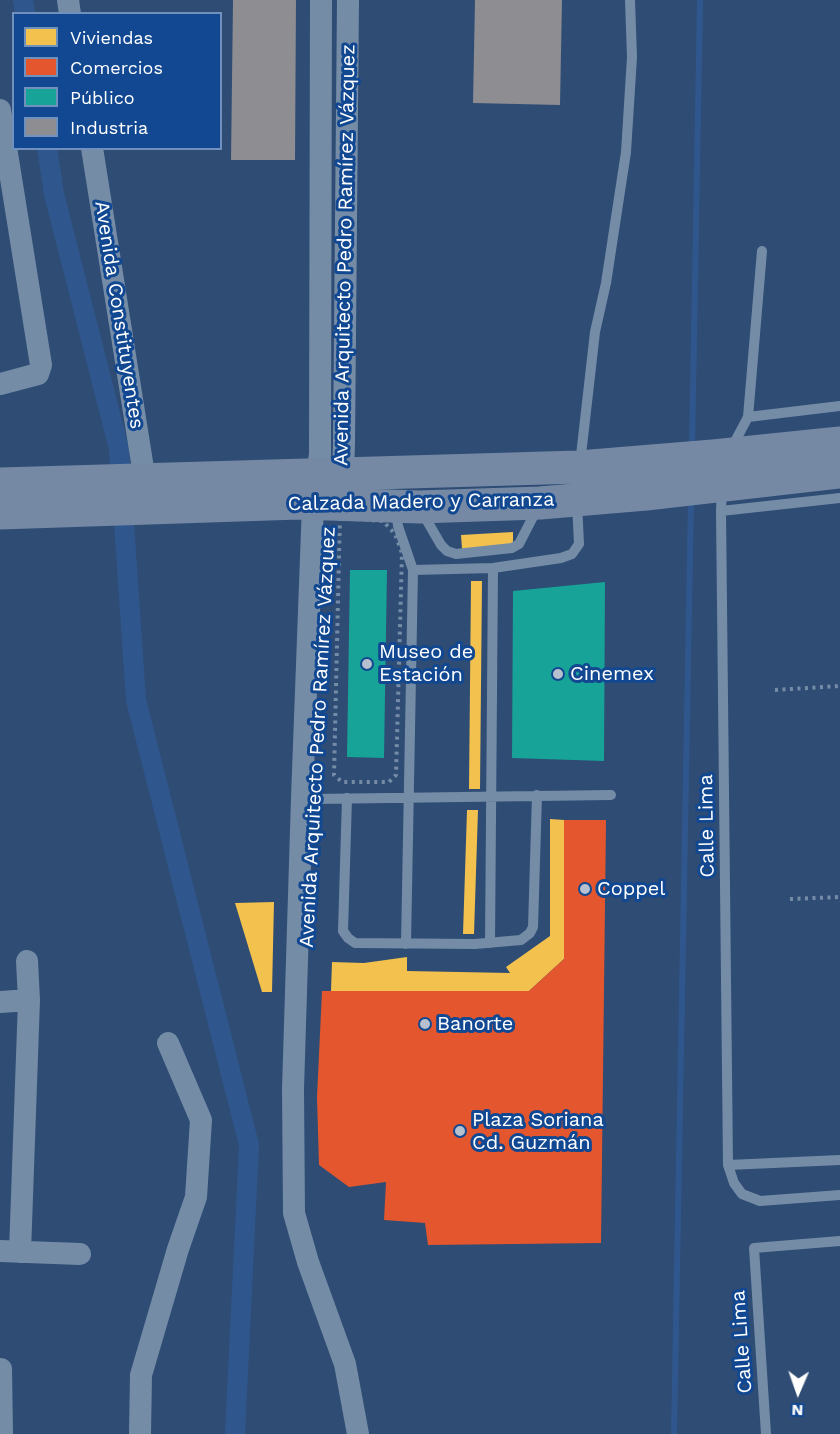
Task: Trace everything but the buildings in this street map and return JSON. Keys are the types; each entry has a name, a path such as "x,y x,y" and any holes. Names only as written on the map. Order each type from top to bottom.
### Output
{"main road":[{"name":"Calzada Madero y Carranza","path":"721,477 840,443"},
{"name":"Calzada Madero y Carranza","path":"400,493 644,478 840,472"},
{"name":"Calzada Madero y Carranza","path":"0,513 52,497 128,492 325,489 540,503 578,483"},
{"name":"Calzada Madero y Carranza","path":"0,484 52,497"}],"street":[{"name":"Avenida Arquitecto Pedro Ramírez Vázquez","path":"308,1262 308,951 325,489 320,454 321,0"},
{"name":"Avenida Arquitecto Pedro Ramírez Vázquez","path":"348,0 346,195 325,489 293,1089 294,1213 308,1262 345,1364 358,1434"},
{"path":"0,110 41,365 38,374 0,384"},
{"name":"Avenida Constituyentes","path":"92,150 128,492"},
{"path":"320,194 346,195"},
{"path":"27,961 29,1000 10,1251 80,1254"},
{"path":"0,1002 29,1000"},
{"path":"140,1434 141,1375 178,1249 196,1197 201,1120 168,1043"},
{"path":"1,1369 2,1434"}],"lane":[{"path":"413,570 492,568 561,558 572,554 579,544 578,483 595,332 606,283 626,152 632,57 630,0"},
{"path":"762,251 748,417 721,477 840,498"},
{"path":"748,417 840,406"},
{"name":"Calle Lima","path":"721,477 728,1165"},
{"path":"400,493 441,545 447,551 456,554 513,548 519,544 540,503"},
{"path":"400,493 398,526 413,570 406,944"},
{"path":"490,943 492,568"},
{"path":"347,798 344,931 348,938 355,942 406,944 490,943 521,940 530,933 533,927 537,795"},
{"path":"314,799 611,795"},
{"path":"840,1160 728,1165 734,1183 742,1194 760,1201 840,1195"},
{"name":"Calle Lima","path":"766,1434 754,1248 840,1241"}],"path":[{"path":"340,512 354,512 357,519 383,521 395,534 402,554 396,775 389,782 342,782 334,775 340,512"},
{"path":"775,690 840,686"},
{"path":"790,899 840,897"}],"waterway":[{"path":"23,0 25,12"},
{"path":"692,449 700,0"},
{"path":"47,150 54,194 119,449 136,700 249,1145 235,1434"},
{"path":"674,1434 691,499"}],"place":[{"name":"Museo de Estación","path":"367,664"},
{"name":"Cinemex","path":"558,674"},
{"name":"Coppel","path":"585,889"},
{"name":"Banorte","path":"425,1024"},
{"name":"Plaza Soriana Cd. Guzmán","path":"460,1131"}]}
